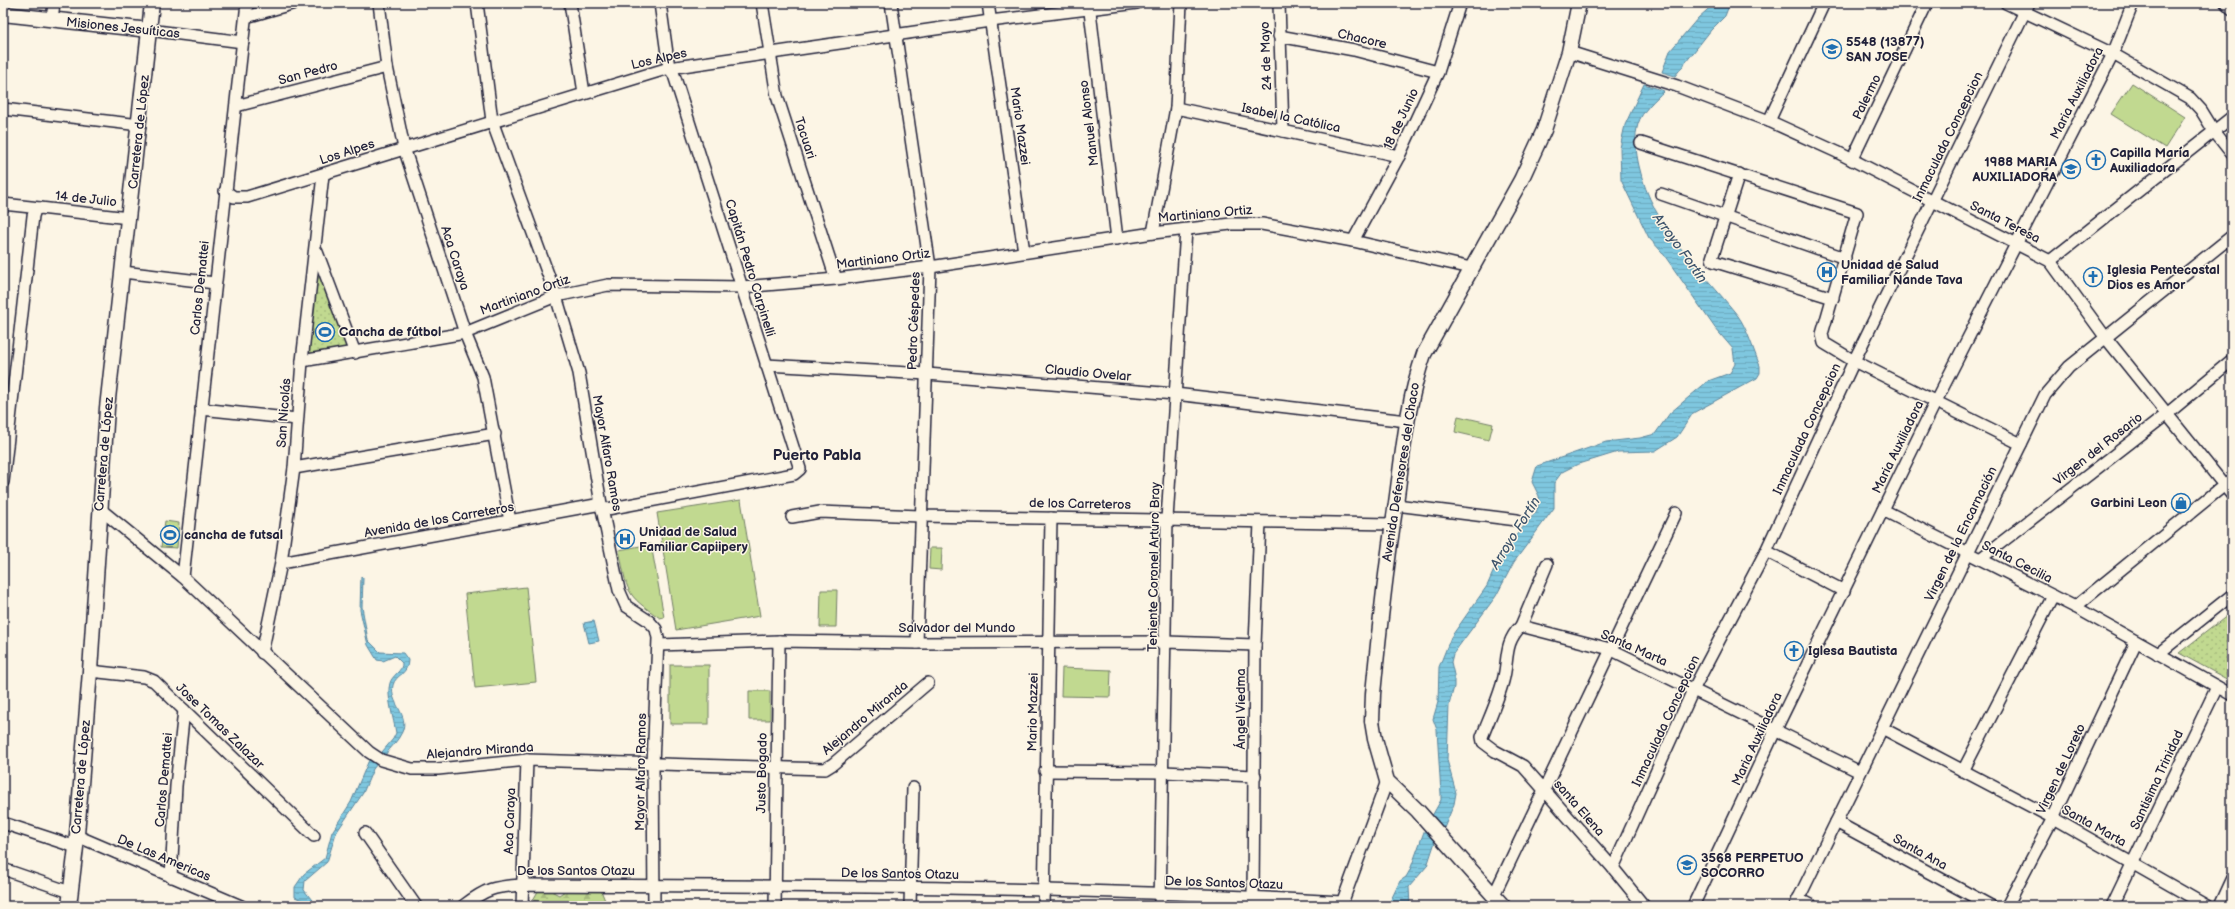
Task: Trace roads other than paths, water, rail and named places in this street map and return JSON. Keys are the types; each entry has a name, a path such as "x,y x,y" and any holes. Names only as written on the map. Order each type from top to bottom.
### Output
{"main road":[{"name":"Carretera de López","path":"69,906 90,671 108,408 152,3"},
{"name":"Avenida Defensores del Chaco","path":"1498,901 1418,811 1387,781 1375,739 1372,714 1373,694 1392,524 1396,505 1407,420 1415,380 1424,354 1521,180 1544,130 1569,52 1579,3"},
{"name":"Misiones Jesuíticas","path":"3,14 149,30"}],"street":[{"path":"52,20 54,3"},
{"name":"Carlos Demattei","path":"183,577 247,3"},
{"path":"246,17 295,3"},
{"name":"Aca Caraya","path":"379,3 387,67 404,148 465,333 483,377 495,434 510,521"},
{"name":"Mayor Alfaro Ramos","path":"477,3 492,120 556,296 579,373 602,507 619,590 626,606 656,629 659,645 653,765 654,906"},
{"path":"570,3 584,93"},
{"name":"Capitán Pedro Carpinelli","path":"660,3 673,70 800,469"},
{"name":"Capitán Pedro Carpinelli","path":"668,3 673,70"},
{"name":"Tacuari","path":"762,3 769,55 777,96 836,279"},
{"name":"Pedro Céspedes","path":"891,3 930,267 920,516 917,643"},
{"name":"Mario Mazzei","path":"988,3 1024,252"},
{"name":"Los Alpes","path":"225,191 234,197 247,197 323,175 492,120 584,93 673,70 1089,6 1137,3"},
{"path":"1153,233 1176,108 1182,3"},
{"name":"24 de Mayo","path":"1279,3 1283,131"},
{"name":"18 de Junio","path":"1353,241 1399,156 1438,72 1460,3"},
{"path":"1769,121 1824,3"},
{"name":"Palermo","path":"1852,160 1927,3"},
{"path":"2006,3 2027,8 2113,54 2190,98 2201,110 2214,131 2232,154"},
{"name":"Maria Auxiliadora","path":"1693,906 1775,731 1936,401 2113,54 2133,3"},
{"path":"2226,3 2232,10"},
{"name":"Manuel Alonso","path":"1089,6 1117,239"},
{"name":"Inmaculada Concepcion","path":"1614,868 1693,690 1766,551 1854,361 2027,8"},
{"name":"Misiones Jesuíticas","path":"149,30 243,42"},
{"name":"Chacore","path":"1279,36 1354,50 1438,72"},
{"name":"Santa Teresa","path":"1569,52 1677,86 1769,121 1852,160 2050,261 2106,338 2167,414 2228,482 2232,495"},
{"name":"San Pedro","path":"236,106 387,67"},
{"name":"Isabel la Católica","path":"1176,108 1399,156"},
{"path":"3,109 140,124"},
{"path":"2050,261 2232,117"},
{"path":"1641,143 1857,213 1822,339 1824,343 1854,361 2021,444"},
{"path":"1739,174 1712,258 1713,260 1833,298"},
{"name":"San Nicolás","path":"262,653 281,563 294,468 302,361 316,250 323,175"},
{"path":"1661,194 1845,258"},
{"name":"14 de Julio","path":"3,204 36,212 129,218"},
{"path":"3,482 36,212"},
{"name":"Martiniano Ortiz","path":"302,361 465,333 556,296 608,285 742,287 836,279 930,267 1153,233 1231,224 1262,224 1353,241 1471,268"},
{"name":"Teniente Coronel Arturo Bray","path":"1160,906 1166,642 1167,519 1186,230"},
{"name":"Virgen de la Encarnación","path":"1797,902 2045,396 2055,382 2069,367 2232,236"},
{"path":"316,250 355,353"},
{"path":"123,272 215,284"},
{"name":"Virgen del Rosario","path":"1980,559 2167,414 2232,360"},
{"name":"Claudio Ovelar","path":"766,365 926,374 1175,394 1407,420"},
{"path":"201,409 297,418"},
{"path":"294,468 495,434"},
{"name":"Avenida de los Carreteros","path":"281,563 510,521 602,507 794,474 800,469"},
{"path":"2075,607 2228,482"},
{"path":"1396,505 1517,520"},
{"name":"Alejandro Miranda","path":"100,509 183,577 262,653 369,752 381,760 412,769 438,769 527,760 825,769 833,764 928,683"},
{"name":"Santa Cecilia","path":"1883,510 2054,596 2136,642"},
{"name":"de los Carreteros","path":"792,517 820,512 920,516 1392,524"},
{"path":"1498,901 1544,790 1676,513"},
{"name":"Mario Mazzei","path":"1044,906 1045,771 1051,518"},
{"name":"Ángel Viedma","path":"1253,897 1255,645 1260,522"},
{"path":"1766,551 1844,591"},
{"path":"1521,626 1547,564"},
{"path":"2158,654 2232,595"},
{"path":"1964,771 2054,596"},
{"name":"Santa Marta","path":"1521,626 1610,649 1860,772"},
{"name":"santa Elena","path":"1521,626 1515,632 1507,650 1504,679 1482,737 1483,742 1495,751 1517,761 1614,868 1644,906"},
{"name":"Salvador del Mundo","path":"659,645 779,641 917,643 1166,642 1255,645"},
{"name":"Justo Bogado","path":"775,906 779,641"},
{"path":"2136,642 2232,695"},
{"name":"Virgen de Loreto","path":"2007,906 2053,818 2136,642"},
{"name":"Jose Tomas Zalazar","path":"90,671 144,677 154,681 314,836"},
{"name":"Santisima Trinidad","path":"2112,906 2217,687"},
{"name":"Carlos Demattei","path":"171,877 176,786 184,710"},
{"name":"Santa Marta","path":"1882,728 2053,818 2206,906"},
{"name":"Aca Caraya","path":"522,906 527,760"},
{"path":"1045,771 1163,772 1255,776"},
{"path":"1342,904 1387,781"},
{"path":"910,906 913,788"},
{"name":"Santa Ana","path":"1836,822 1991,906"},
{"name":"De Las Americas","path":"3,823 76,841 242,906"},
{"path":"365,833 416,906"},
{"path":"3,869 70,892"},
{"path":"2219,906 2232,878"},
{"name":"De los Santos Otazu","path":"463,906 483,892 494,887 522,885 775,886 1044,891 1253,897 1342,904"},
{"path":"1797,902 1812,906"}],"water":[{"path":"1715,3 1730,3 1725,16 1711,30 1675,76 1662,72 1670,51 1698,18"},
{"name":"Arroyo Fortín","path":"1644,84 1664,91 1646,110 1640,119 1637,129 1637,156 1646,189 1666,228 1738,316 1747,333 1760,366 1760,373 1757,378 1693,413 1677,437 1655,451 1618,452 1576,465 1562,472 1554,483 1554,508 1514,562 1496,596 1453,654 1451,662 1454,675 1454,687 1449,705 1447,760 1456,793 1454,804 1444,828 1432,816 1441,800 1437,730 1433,719 1438,702 1439,667 1451,637 1487,586 1497,563 1513,539 1536,512 1539,504 1539,496 1532,482 1537,466 1606,442 1640,438 1655,434 1670,413 1708,381 1730,373 1735,364 1733,349 1715,328 1662,252 1649,238 1621,180 1620,148 1625,125"},
{"path":"361,576 363,578 362,607 368,640 380,652 403,653 408,660 406,669 393,685 394,698 402,714 404,726 402,732 385,755 382,752 396,733 389,688 391,680 401,668 402,663 395,656 383,661 377,660 368,645 360,610"},
{"path":"594,621 599,641 589,643 584,623"},
{"path":"369,760 377,764 373,769 363,793 336,833 327,862 305,881 304,890 315,904 315,906 311,906 295,897 295,887 304,874 325,858 332,832 351,802"},
{"path":"1425,829 1435,842 1427,866 1409,887 1410,906 1388,906 1400,881 1406,877 1410,870"}],"place":[{"name":"5548 (13877) SAN JOSE","path":"1832,49"},
{"name":"Capilla María Auxiliadora","path":"2096,160"},
{"name":"1988 MARIA AUXILIADORA","path":"2071,169"},
{"name":"Unidad de Salud Familiar Ñande Tava","path":"1827,272"},
{"name":"Iglesia Pentecostal Dios es Amor","path":"2093,277"},
{"name":"Cancha de fútbol","path":"325,332"},
{"name":"Garbini Leon","path":"2181,503"},
{"name":"cancha de futsal","path":"170,535"},
{"name":"Unidad de Salud Familiar Capiipery","path":"625,539"},
{"name":"Iglesa Bautista","path":"1794,651"},
{"name":"3568 PERPETUO SOCORRO","path":"1687,865"}],"district":[{"name":"Puerto Pabla","path":"817,455"}]}
